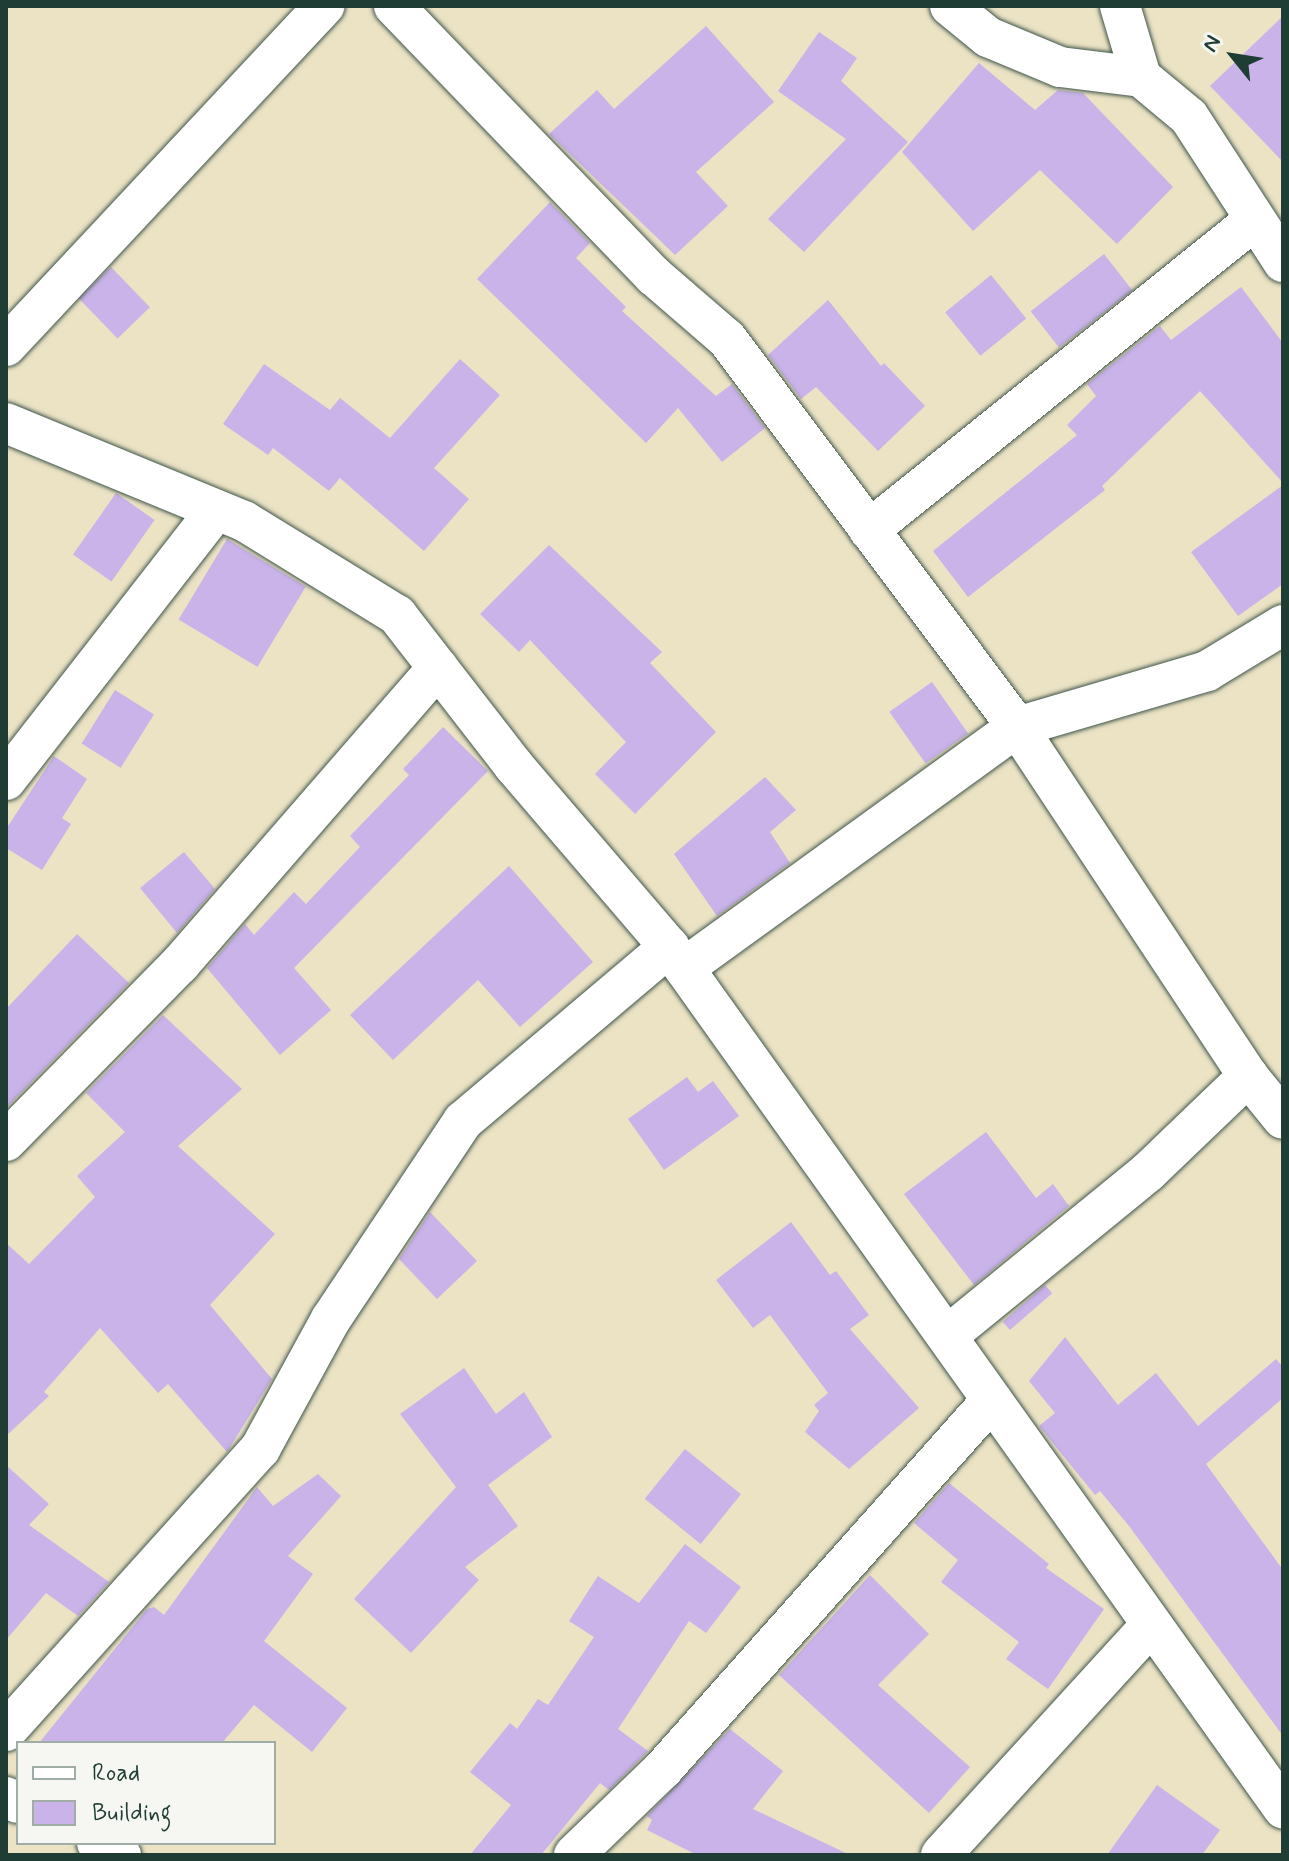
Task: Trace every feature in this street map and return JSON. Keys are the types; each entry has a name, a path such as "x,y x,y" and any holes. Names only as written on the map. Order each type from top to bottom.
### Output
{"street":[{"path":"6,346 324,6"},
{"path":"394,6 654,276 727,339 1017,727 1248,1076 1283,1119"},
{"path":"950,6 988,37 1060,67 1141,77 1189,117 1283,262"},
{"path":"1120,6 1141,77"},
{"path":"869,530 1255,220"},
{"path":"6,423 215,512 244,521 397,615 677,957 947,1336 1149,1627 1283,1808"},
{"path":"6,780 215,512"},
{"path":"6,1731 260,1449 331,1319 463,1121 677,957 1017,727 1207,671 1283,625"},
{"path":"6,1141 180,964 438,667"},
{"path":"947,1336 1148,1172 1248,1076"},
{"path":"574,1855 663,1769 992,1400"},
{"path":"941,1855 1149,1627"},
{"path":"101,1845 121,1855"}],"building":[{"path":"1283,16 1283,162 1210,86"},
{"path":"706,26 774,102 696,172 728,206 675,255 549,134 597,90 614,109"},
{"path":"819,32 857,58 841,81 908,142 804,252 768,219 846,139 778,91"},
{"path":"979,63 1035,110 1058,90 1083,93 1173,187 1117,244 1040,170 973,231 902,152"},
{"path":"550,202 590,243 576,258 626,307 622,311 716,396 732,384 765,428 722,462 678,408 646,443 477,279"},
{"path":"1104,254 1132,290 1059,348 1031,311"},
{"path":"111,267 150,307 118,339 79,298"},
{"path":"991,275 1026,319 980,356 945,312"},
{"path":"1241,287 1283,343 1283,483 1200,391 1102,486 1105,490 968,597 933,551 1077,435 1067,425 1096,396 1087,384 1160,326 1171,340"},
{"path":"828,300 881,366 884,363 925,406 878,451 816,387 801,399 768,355"},
{"path":"460,359 500,395 434,468 469,499 424,551 340,478 329,491 273,448 268,455 223,424 264,364 330,410 340,398 390,438"},
{"path":"1283,485 1283,584 1238,616 1191,552"},
{"path":"116,493 155,520 111,581 73,554"},
{"path":"227,539 306,586 257,667 179,620"},
{"path":"549,545 662,652 650,663 716,732 635,814 595,774 626,742 530,640 519,652 480,614"},
{"path":"932,682 968,734 926,763 889,712"},
{"path":"115,690 154,714 121,768 82,743"},
{"path":"443,727 488,771 294,968 331,1010 280,1055 207,968 245,924 254,935 294,892 306,904 360,847 350,836 409,775 403,769"},
{"path":"54,756 87,779 62,818 71,824 42,870 6,848 6,829"},
{"path":"765,777 796,810 770,832 790,863 717,916 674,854"},
{"path":"184,852 215,889 177,933 140,888"},
{"path":"509,866 593,962 520,1027 478,980 393,1060 350,1015"},
{"path":"77,934 129,983 6,1108 6,1009"},
{"path":"163,1015 242,1089 178,1146 275,1234 210,1305 272,1379 227,1452 168,1384 158,1393 100,1328 44,1392 49,1396 6,1436 6,1243 29,1264 95,1197 77,1176 125,1132 86,1093"},
{"path":"687,1077 698,1092 713,1081 739,1116 664,1170 628,1119"},
{"path":"986,1132 1036,1198 1053,1184 1069,1206 974,1285 904,1194"},
{"path":"430,1212 477,1261 437,1299 399,1259"},
{"path":"791,1222 830,1275 836,1271 869,1315 850,1329 919,1408 849,1469 805,1432 819,1411 814,1405 828,1393 770,1315 753,1328 716,1280"},
{"path":"1045,1285 1052,1293 1010,1330 1003,1322"},
{"path":"1065,1337 1118,1405 1156,1373 1198,1426 1276,1359 1283,1367 1283,1398 1206,1464 1283,1570 1283,1736 1129,1526 1100,1491 1095,1495 1039,1426 1055,1413 1029,1381"},
{"path":"464,1368 496,1414 524,1392 552,1437 488,1485 518,1526 465,1567 479,1580 411,1653 354,1599 456,1487 400,1414"},
{"path":"685,1449 741,1494 701,1544 645,1499"},
{"path":"6,1465 49,1504 29,1525 109,1582 78,1616 46,1593 6,1640"},
{"path":"318,1474 341,1496 288,1556 313,1574 264,1641 347,1708 312,1752 254,1705 224,1741 41,1741 147,1609 154,1607 164,1615 257,1487 273,1506"},
{"path":"949,1483 1049,1564 1046,1568 1104,1609 1048,1689 1006,1659 1019,1642 941,1582 958,1560 914,1523"},
{"path":"685,1544 741,1587 706,1633 689,1621 618,1729 648,1751 609,1790 600,1783 541,1855 470,1855 511,1805 470,1772 510,1723 517,1729 538,1699 548,1705 594,1637 569,1621 598,1576 639,1603"},
{"path":"870,1575 929,1634 878,1685 970,1767 929,1813 779,1675"},
{"path":"730,1729 783,1771 753,1809 850,1855 697,1855 647,1830 652,1820 647,1816"},
{"path":"1157,1785 1220,1830 1202,1855 1107,1855"}]}
